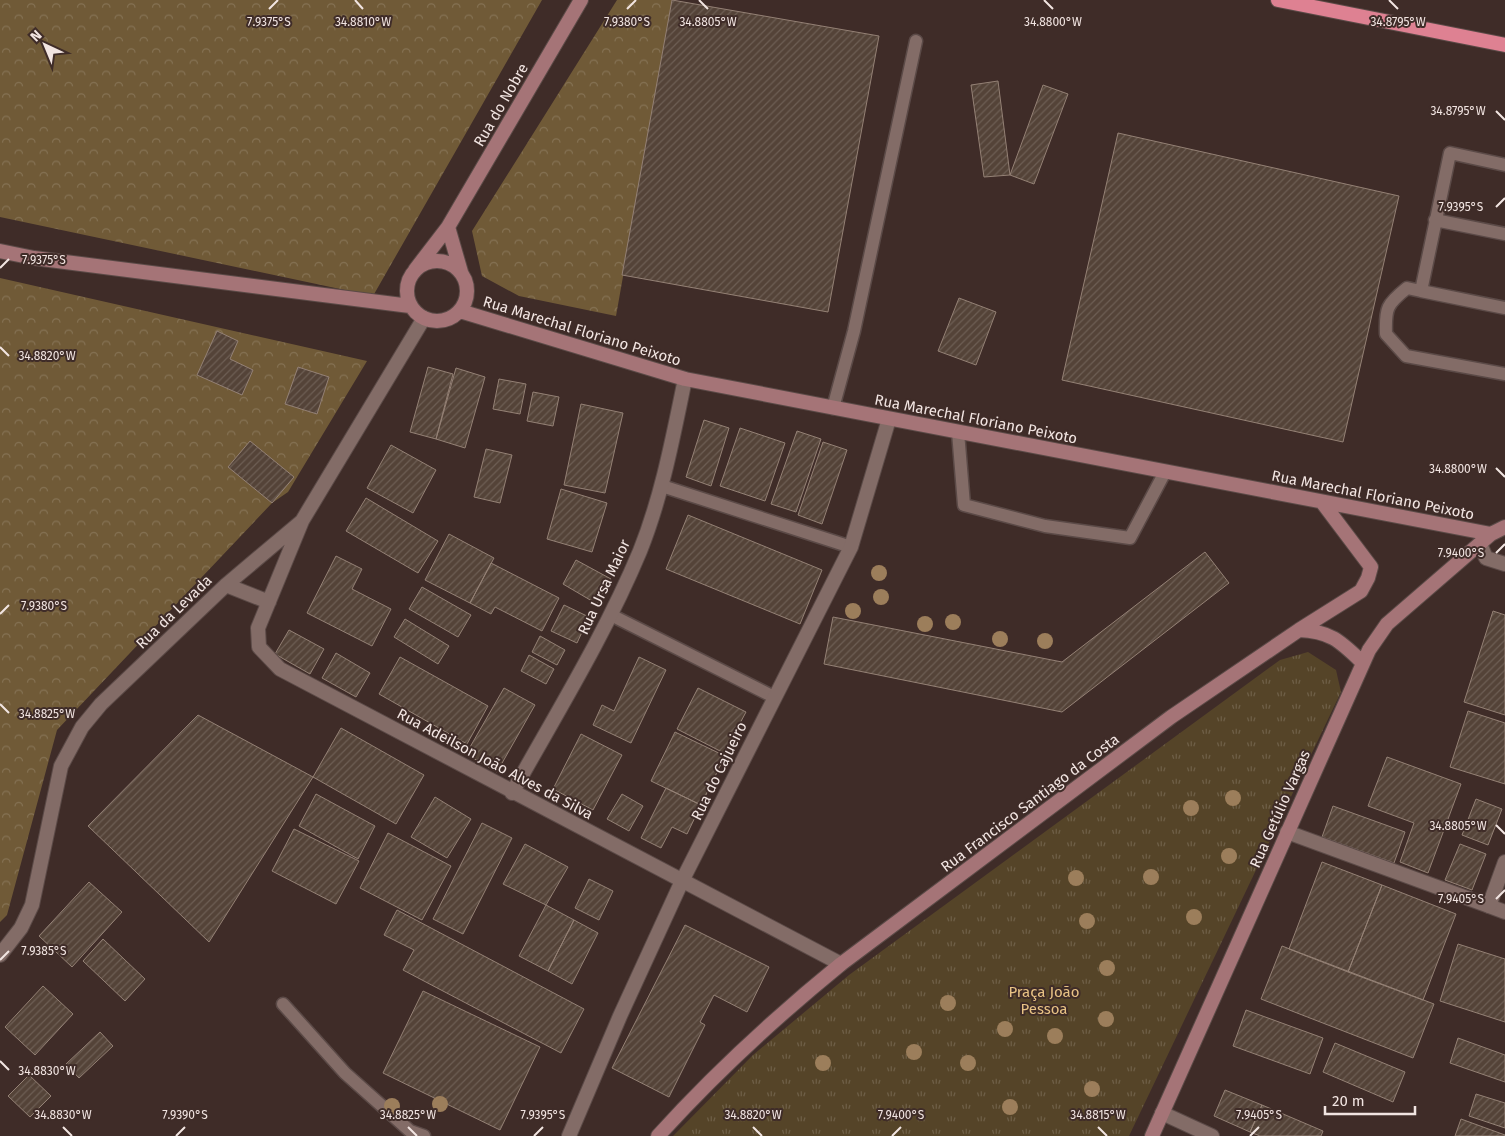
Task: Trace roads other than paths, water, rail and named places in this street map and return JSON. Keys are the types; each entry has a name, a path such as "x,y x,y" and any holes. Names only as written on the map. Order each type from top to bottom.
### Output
{"highway":[{"path":"1278,0 1505,45"}],"main road":[{"name":"Rua do Nobre","path":"410,306 407,288 415,270 448,227 581,0"},
{"path":"0,251 34,258 410,306 424,318 443,321 460,311 467,292 448,227"},
{"path":"415,270 433,261 453,265 461,272"},
{"name":"Rua Marechal Floriano Peixoto","path":"460,311 685,379 1491,534"},
{"name":"Rua Francisco Santiago da Costa","path":"658,1136 718,1072 808,991 842,964 1171,718 1299,630 1361,591 1371,567 1322,502"},
{"path":"1491,534 1505,527"},
{"name":"Rua Getúlio Vargas","path":"1152,1136 1369,650 1387,624 1491,534"},
{"path":"1299,630 1324,632 1347,648 1363,664"}],"street":[{"name":"Rua da Levada","path":"0,955 21,928 32,905 61,766 82,727 101,704 226,585 302,521 424,318"},
{"name":"Rua Ursa Maior","path":"512,793 610,615 640,551 662,486 685,379"},
{"name":"Rua do Cajueiro","path":"569,1136 620,1016 682,881 851,546 889,419"},
{"name":"Rua Adeilson João Alves da Silva","path":"302,521 258,628 259,647 280,669 512,793 842,964"},
{"path":"1480,544 1486,558 1505,564"},
{"path":"226,585 269,602"},
{"path":"1287,832 1505,912"},
{"path":"1489,906 1505,862"},
{"path":"1162,1113 1212,1136"}],"lane":[{"path":"1317,0 1328,10"},
{"path":"834,408 854,331 916,41"},
{"path":"1421,291 1450,153 1505,164"},
{"path":"1435,220 1505,234"},
{"path":"1505,308 1408,288 1395,298 1385,313 1386,334 1406,356 1505,374"},
{"path":"958,432 964,505 1044,526 1130,538 1165,472"},
{"path":"662,486 851,546"},
{"path":"610,615 774,697"},
{"path":"283,1004 345,1073 410,1131 424,1136"}],"park label":[{"name":"Praça João Pessoa","path":"1044,1000"}]}
